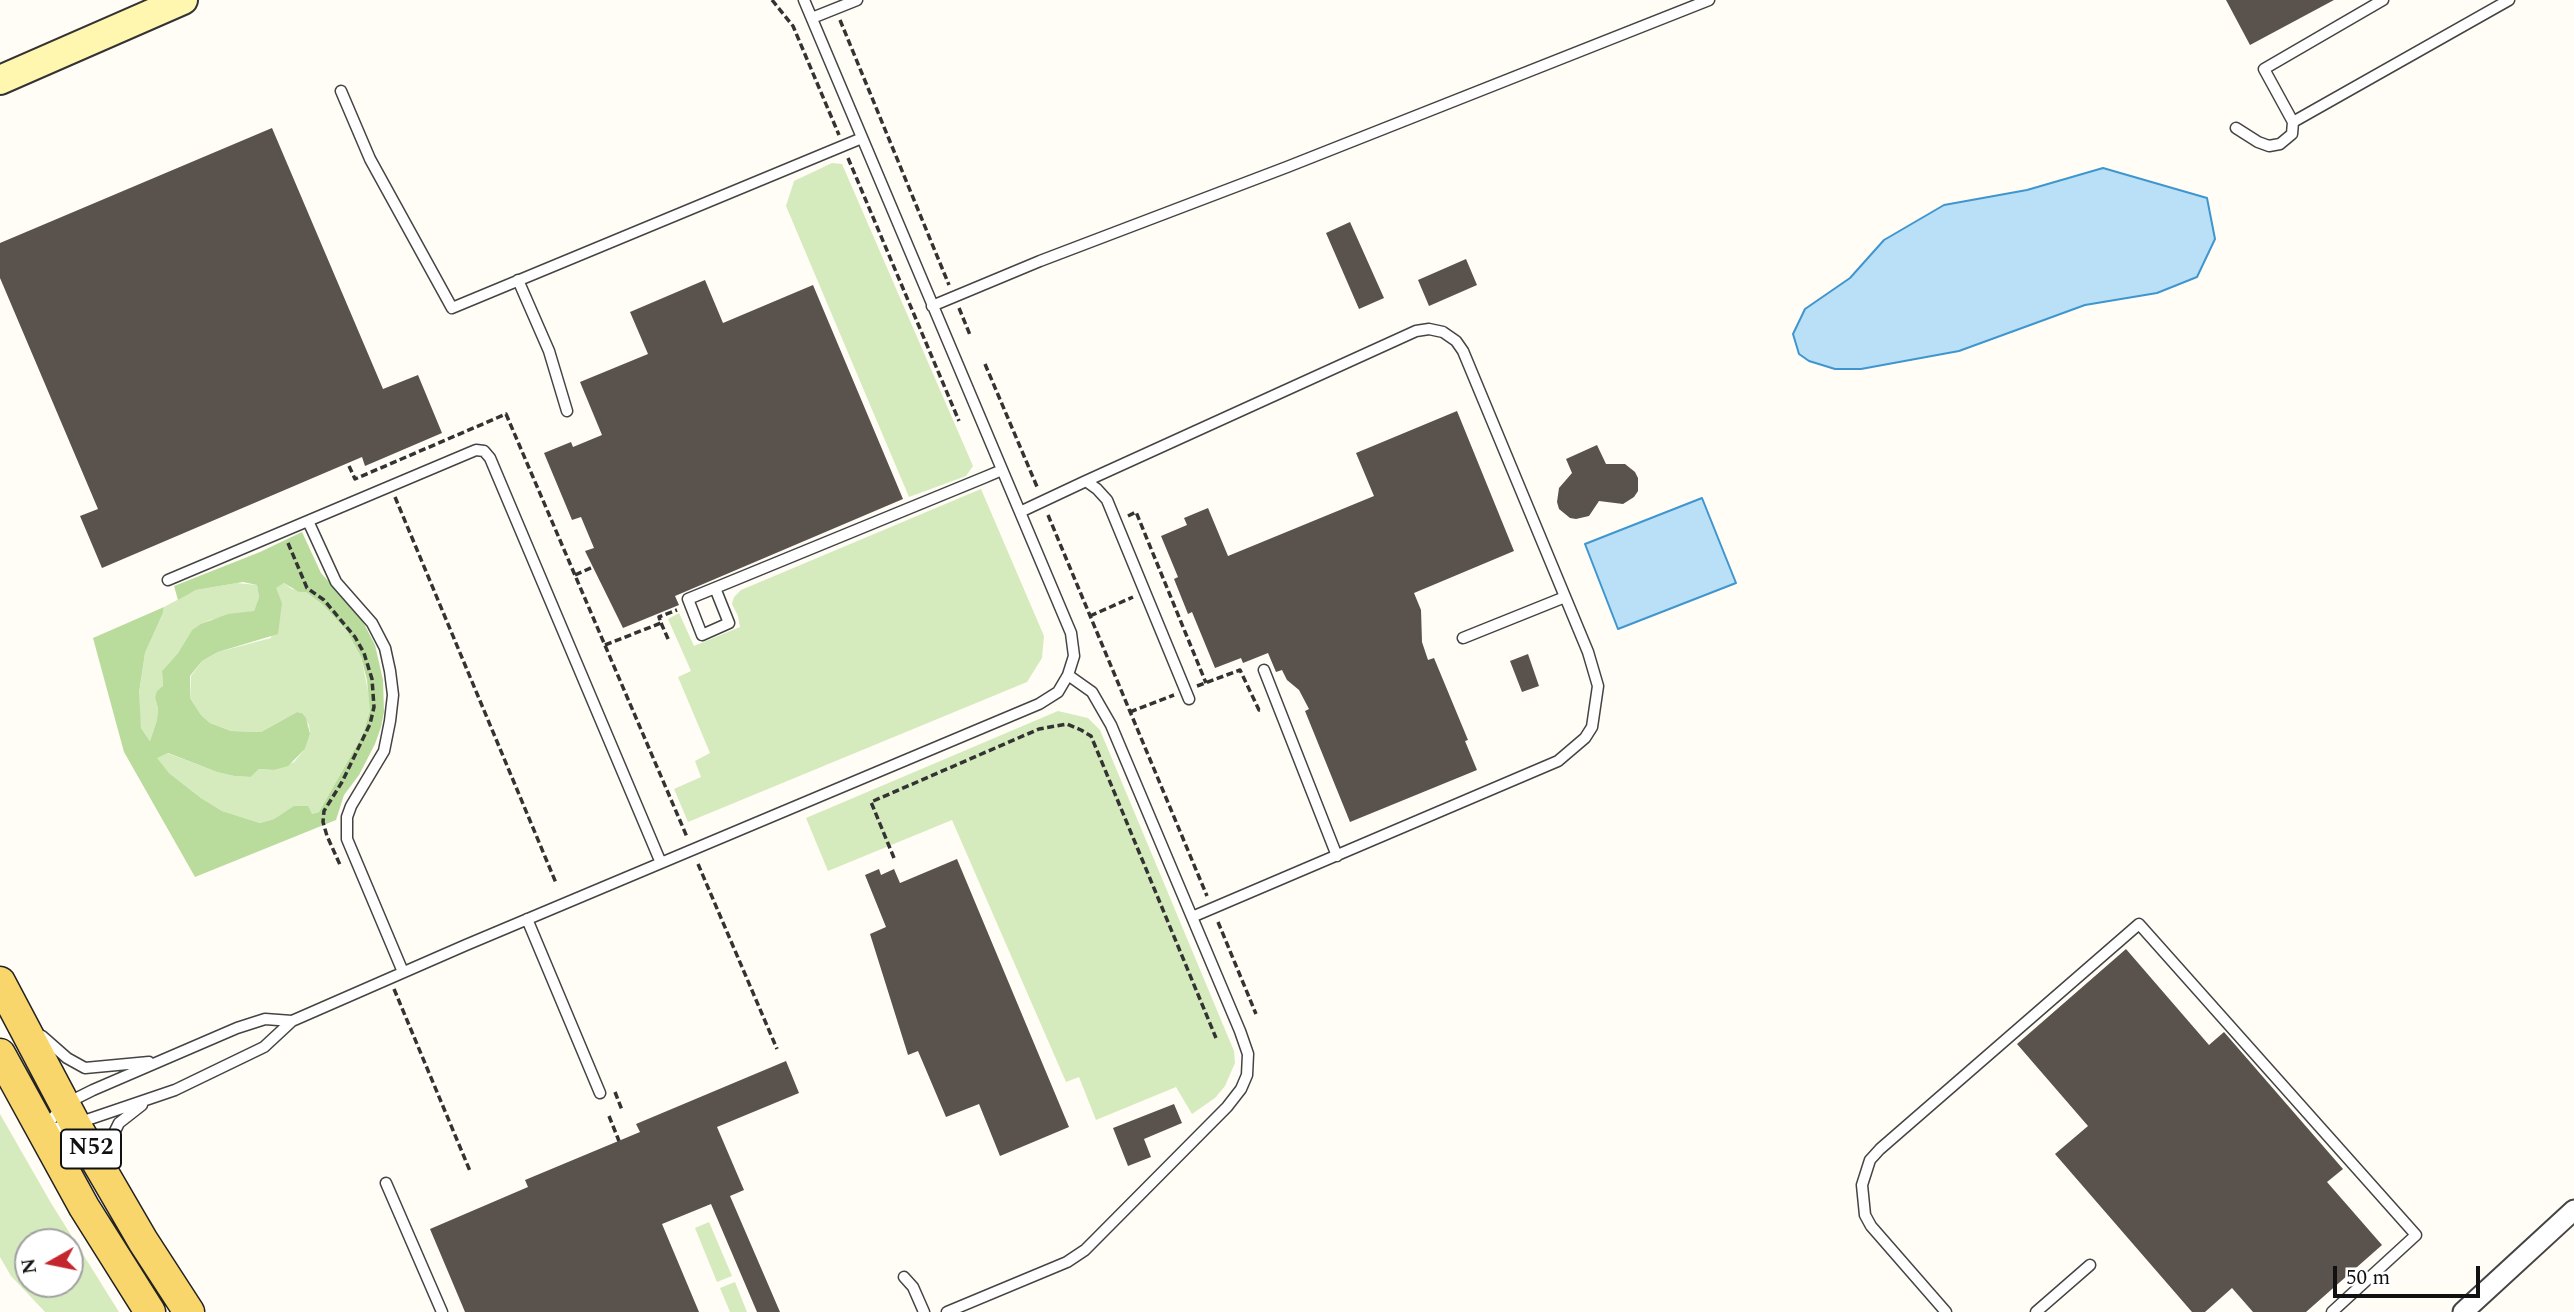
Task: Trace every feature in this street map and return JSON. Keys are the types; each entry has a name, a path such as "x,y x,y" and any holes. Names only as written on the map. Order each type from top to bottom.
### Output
{"main road":[{"path":"0,80 183,0"},
{"name":"N52","path":"4,991 143,1241 189,1312"},
{"name":"N52","path":"0,1054 83,1207 150,1312"}],"street":[{"path":"2463,1312 2574,1210"}],"lane":[{"path":"104,1171 108,1145 118,1124 137,1107 264,1047 292,1021 402,972 1039,704 1059,692 1074,656 1071,633 804,0"},
{"path":"812,18 857,0"},
{"path":"932,306 1040,261 1287,167 1709,0"},
{"path":"2235,128 2269,146 2280,144 2292,134 2293,122 2264,69 2383,0"},
{"path":"2293,122 2509,0"},
{"path":"341,91 370,159 452,308 862,138"},
{"path":"519,280 549,351 567,411"},
{"path":"1020,512 1416,331 1429,329 1443,332 1456,341 1463,351 1588,652 1598,686 1592,727 1585,738 1558,761 1192,917"},
{"path":"168,580 476,450 484,451 490,458 661,863"},
{"path":"715,588 729,623 702,635 688,599 1002,470"},
{"path":"1086,481 1107,500 1187,695"},
{"path":"308,521 336,582 372,623 385,648 390,671 393,695 384,751 351,806 347,817 347,839 402,972"},
{"path":"1463,638 1565,597"},
{"path":"1264,670 1336,856"},
{"path":"947,1312 1067,1262 1085,1250 1227,1107 1241,1089 1247,1075 1248,1054 1111,725 1092,692 1068,675"},
{"path":"527,919 600,1093"},
{"path":"1946,1312 1871,1226 1865,1215 1861,1185 1870,1160 2139,924 2416,1235 2332,1312"},
{"path":"4,991 46,1042 85,1068 162,1061"},
{"path":"42,1130 70,1114 93,1090 237,1028 265,1019 292,1021"},
{"path":"42,1130 70,1114 175,1090"},
{"path":"386,1182 442,1312"},
{"path":"2036,1312 2090,1265"},
{"path":"904,1278 913,1287 924,1312"}],"path":[{"path":"772,0 793,26 959,421"},
{"path":"835,9 970,335"},
{"path":"985,364 1256,1014"},
{"path":"382,467 555,883"},
{"path":"1115,521 1136,512 1206,683"},
{"path":"283,531 307,588 324,600 355,637 364,653 372,679 374,707 370,724 342,782 324,811 323,822 327,836 342,870"},
{"path":"575,575 593,567"},
{"path":"1090,616 1165,584"},
{"path":"669,641 659,617 691,605"},
{"path":"605,645 661,623"},
{"path":"1130,712 1187,695 1206,683 1240,670 1259,710 1276,703"},
{"path":"894,858 871,802 1040,729 1067,724 1081,730 1091,736 1216,1038"},
{"path":"388,978 470,1171"},
{"path":"609,1116 619,1141"}],"green space":[{"path":"832,163 842,164 973,466 966,476 909,497 786,206 794,181"},
{"path":"981,489 1044,636 1042,658 1027,682 688,822 674,789 701,777 695,761 710,753 678,677 691,671 668,619 679,613 694,646 740,627 732,604 734,597 741,590"},
{"path":"302,532 321,573 361,618 375,645 383,680 384,712 381,727 359,775 344,795 336,820 195,877 124,752 93,638 164,607 145,653 139,693 141,728 150,741 157,720 155,698 157,691 163,686 162,671 178,653 192,630 228,614 254,611 259,597 257,585 243,582 196,590 178,600 174,586 260,552","holes":["284,583 299,592 306,592 323,605 347,631 361,657 370,710 363,734 319,812 312,814 308,806 294,806 274,819 260,823 222,811 201,798 169,773 157,758 168,753 217,772 251,777 259,769 274,770 288,766 305,749 310,734 302,713 297,712 261,732 231,731 210,723 190,698 190,676 202,661 218,652 278,634 282,603 276,588"]},
{"path":"237,583 257,585 259,597 254,611 210,620 192,630 178,653 162,671 163,686 155,698 157,720 150,741 141,728 138,701 145,653 164,607 196,590"},
{"path":"284,583 292,589 306,592 323,605 347,631 361,657 370,710 363,734 319,812 312,814 295,806 274,819 260,823 222,811 201,798 169,773 156,758 167,753 217,772 251,777 259,769 274,770 294,762 305,749 310,734 309,725 302,713 297,712 261,732 231,731 210,723 190,698 191,676 202,661 218,652 271,638 276,587"},
{"path":"1058,711 1088,718 1100,730 1234,1051 1235,1063 1225,1086 1215,1098 1192,1114 1176,1087 1096,1120 1079,1077 1066,1082 952,820 828,871 806,818"},
{"path":"0,1114 67,1228 14,1228 14,1279 0,1257"},
{"path":"709,1222 732,1276 717,1282 695,1228"},
{"path":"84,1256 119,1312 45,1312 32,1298 84,1298"},
{"path":"735,1282 747,1312 730,1312 720,1288"}],"water":[{"path":"2103,168 2207,198 2215,239 2197,277 2157,293 2085,305 1959,351 1861,369 1835,369 1809,361 1799,354 1793,334 1805,309 1850,278 1884,240 1944,205 2027,190"},
{"path":"1702,498 1736,583 1618,629 1585,544"}],"building":[{"path":"2226,0 2334,0 2250,45"},
{"path":"272,128 383,389 418,375 442,433 365,466 362,457 102,568 80,516 98,509 0,278 0,243"},
{"path":"1350,222 1384,298 1359,309 1326,233"},
{"path":"1466,259 1477,285 1429,306 1418,280"},
{"path":"705,280 723,323 813,285 903,499 675,596 679,605 623,628 585,551 594,548 581,517 572,520 544,453 571,442 573,447 602,435 580,382 648,354 630,312"},
{"path":"1457,411 1514,551 1414,593 1421,610 1422,642 1428,660 1434,658 1468,740 1465,741 1477,770 1350,822 1305,711 1309,709 1299,690 1287,680 1282,670 1276,672 1268,653 1243,663 1241,658 1215,668 1192,612 1188,614 1174,579 1178,577 1161,536 1187,525 1184,518 1208,508 1228,556 1374,496 1356,453"},
{"path":"1597,445 1606,464 1625,464 1635,472 1638,491 1623,504 1599,501 1589,516 1570,518 1559,509 1557,502 1559,488 1572,473 1566,459"},
{"path":"1528,654 1539,686 1522,692 1510,661"},
{"path":"957,859 1069,1127 1000,1156 979,1104 946,1117 918,1051 908,1055 870,934 886,927 865,875 879,869 881,875 894,869 900,883"},
{"path":"2126,949 2209,1045 2224,1032 2343,1169 2327,1182 2382,1245 2306,1312 2253,1312 2232,1288 2205,1312 2192,1312 2055,1154 2088,1126 2017,1044"},
{"path":"786,1061 799,1093 717,1127 744,1190 730,1196 780,1312 757,1312 711,1204 662,1224 699,1312 465,1312 430,1229 528,1187 525,1180 640,1132 636,1124"},
{"path":"1174,1104 1182,1123 1144,1139 1151,1157 1128,1166 1113,1128"}]}
